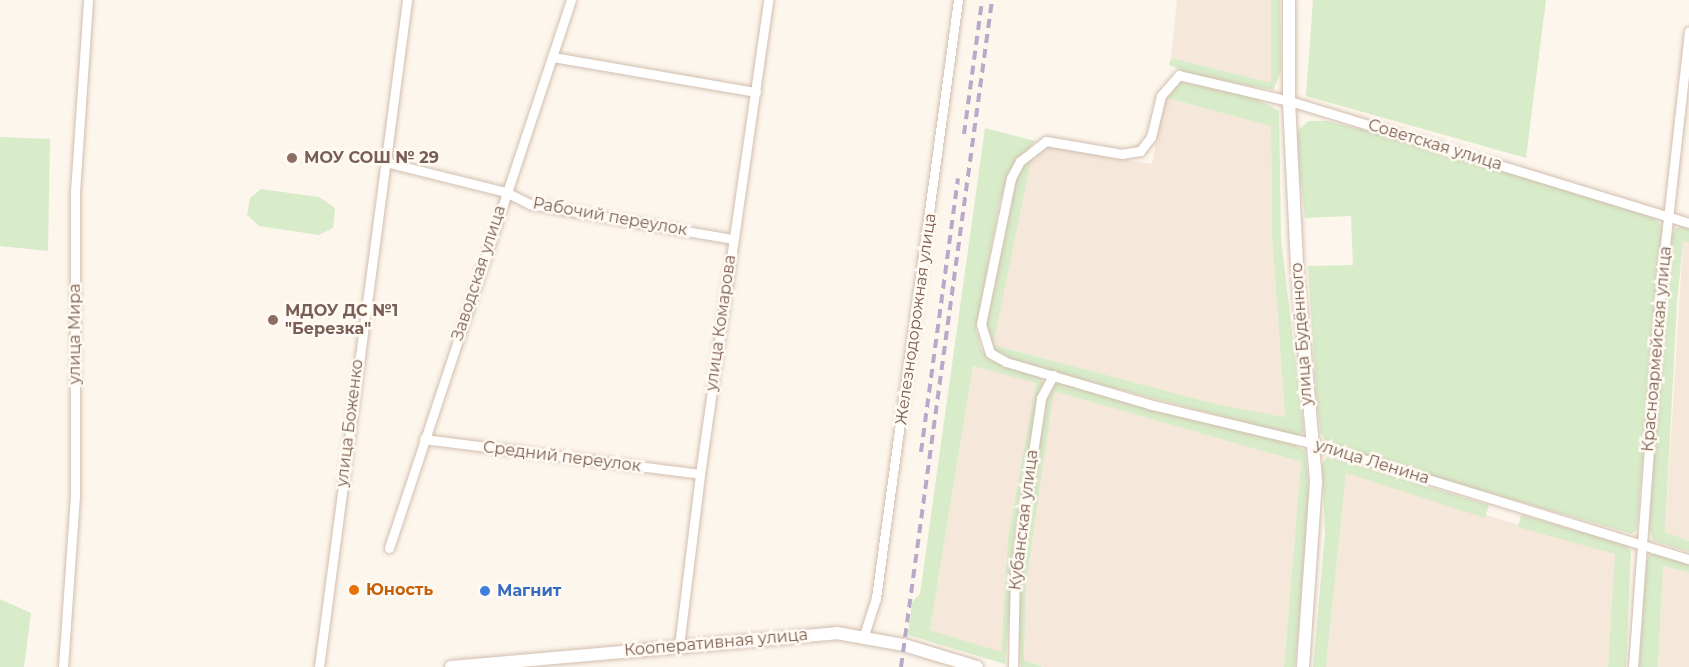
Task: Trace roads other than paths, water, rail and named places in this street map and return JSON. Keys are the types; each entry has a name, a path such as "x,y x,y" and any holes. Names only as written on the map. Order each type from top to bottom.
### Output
{"street":[{"name":"улица Мира","path":"63,667 75,496 75,192 88,0"},
{"name":"улица Боженко","path":"319,667 407,0"},
{"name":"Заводская улица","path":"389,548 571,0"},
{"name":"улица Комарова","path":"679,646 700,474 768,0"},
{"name":"Железнодорожная улица","path":"864,635 878,586 958,0"},
{"name":"улица Будённого","path":"1289,0 1289,101 1311,443 1316,481 1315,536 1303,667"},
{"name":"Красноармейская улица","path":"1633,667 1670,216 1689,32"},
{"path":"553,57 756,92"},
{"name":"Советская улица","path":"1053,375 1006,362 990,352 984,341 981,324 1011,178 1030,150 1046,141 1122,154 1140,151 1151,137 1161,96 1179,75 1289,101 1689,223"},
{"name":"Рабочий переулок","path":"385,162 506,192 530,204 733,239"},
{"name":"улица Ленина","path":"1053,375 1152,405 1311,443 1689,559"},
{"name":"Кубанская улица","path":"1013,667 1015,573 1041,398 1053,375"},
{"name":"Средний переулок","path":"424,439 700,474"},
{"name":"Кооперативная улица","path":"451,667 837,633 864,635 977,667"}],"railway":[{"path":"964,134 982,0"},
{"path":"901,667 992,0"},
{"path":"921,452 958,178"}],"place":[{"name":"МОУ СОШ № 29","path":"292,158"},
{"name":"МДОУ ДС №1 \"Березка\"","path":"273,320"},
{"name":"Юность","path":"354,590"},
{"name":"Магнит","path":"485,591"}]}
